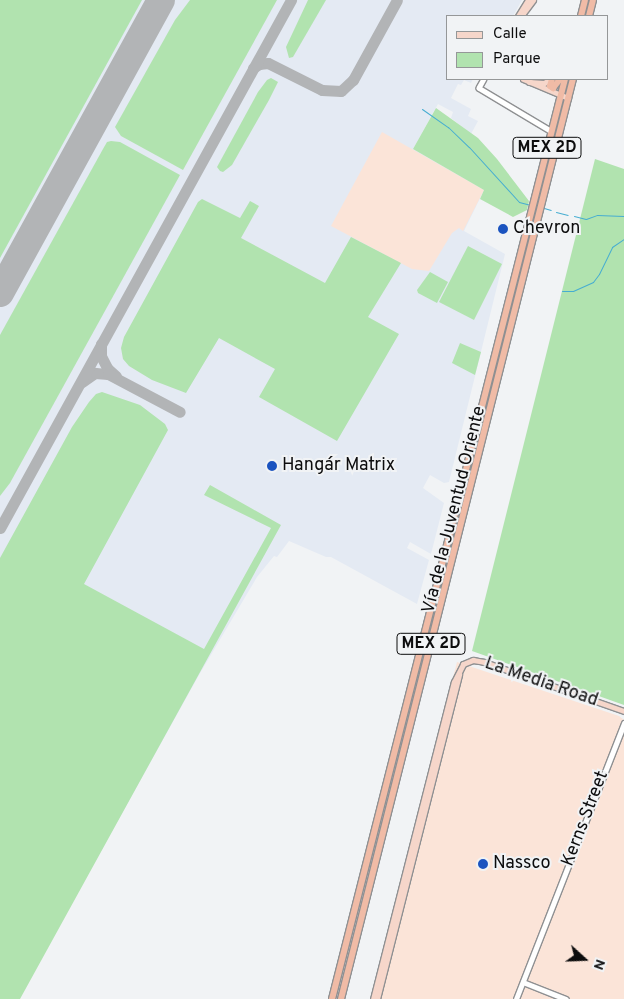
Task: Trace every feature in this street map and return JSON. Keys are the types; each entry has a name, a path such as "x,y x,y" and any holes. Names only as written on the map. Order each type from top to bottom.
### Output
{"highway":[{"path":"581,15 585,0"},
{"path":"589,15 592,0"},
{"path":"551,80 550,86 553,88 559,80"},
{"name":"MEX 2D","path":"551,131 565,80"},
{"name":"MEX 2D","path":"568,98 572,80"},
{"name":"Vía de la Juventud Oriente","path":"340,999 568,98"},
{"name":"Vía de la Juventud Oriente","path":"333,999 551,131"}],"main road":[{"path":"520,15 528,0"},
{"path":"521,15 533,0"},
{"path":"525,80 568,98"},
{"path":"529,82 544,83 549,80"},
{"name":"La Media Road","path":"460,668 468,662 478,661 624,711"},
{"path":"373,999 454,682 460,668"},
{"path":"377,999 460,668"}],"street":[{"path":"483,80 478,88 551,131"},
{"name":"Kerns Street","path":"516,999 624,723"},
{"path":"523,982 566,999"}],"shaded area":[{"path":"0,0 522,0 514,15 446,15 446,80 464,80 461,85 458,84 451,98 471,109 468,116 478,121 471,134 451,118 453,112 438,104 413,149 484,190 464,231 505,254 449,482 444,483 430,475 423,488 444,503 431,554 410,542 407,548 429,560 417,604 331,557 326,557 289,541 277,557 274,556 257,577 199,675 67,912 0,999"},
{"path":"382,132 484,190 463,231 459,228 452,233 429,271 412,269 331,226"},
{"path":"457,662 619,716 624,720 624,999 371,999"}],"green space":[{"path":"0,0 142,0 0,258"},
{"path":"190,0 277,0 183,170 121,136 115,127 175,20"},
{"path":"308,0 326,0 293,57 289,58 286,47"},
{"path":"271,78 278,82 269,100 232,165 223,172 220,171 217,167 258,92 267,80"},
{"path":"436,108 478,138 497,159 529,201 527,210 513,217 480,199 484,190 413,149"},
{"path":"107,142 120,142 180,175 10,483 0,496 0,335"},
{"path":"595,159 624,169 624,705 472,651"},
{"path":"202,199 240,218 250,201 259,206 241,238 325,283 351,237 401,263 368,317 399,334 337,441 259,397 275,369 219,338 186,393 152,380 129,366 123,359 121,348 124,337 198,202"},
{"path":"468,246 502,264 474,320 439,302"},
{"path":"430,272 448,282 437,303 418,293 417,290"},
{"path":"460,343 481,352 475,375 452,363"},
{"path":"102,392 140,405 165,424 168,430 84,584 204,649 271,528 204,495 210,485 281,525 20,999 0,999 0,558 72,427 89,402 96,394"}],"waterway":[{"path":"422,109 448,127 469,147 519,202 530,205"},
{"path":"544,208 551,210"},
{"path":"556,212 568,215"},
{"path":"574,216 586,219 597,215 624,216"},
{"path":"562,291 573,291 593,282 612,247 624,239"}],"taxiway":[{"path":"146,29 164,0"},
{"path":"0,528 291,0"},
{"path":"253,68 259,64 268,63 322,90 341,91 353,80 397,0"},
{"path":"101,344 101,356 107,368 116,376"},
{"path":"82,382 95,373 108,374 180,412"}],"runway":[{"path":"0,293 161,0"}],"place":[{"name":"Chevron","path":"503,229"},
{"name":"Hangár Matrix","path":"272,466"},
{"name":"Nassco","path":"483,864"}]}
